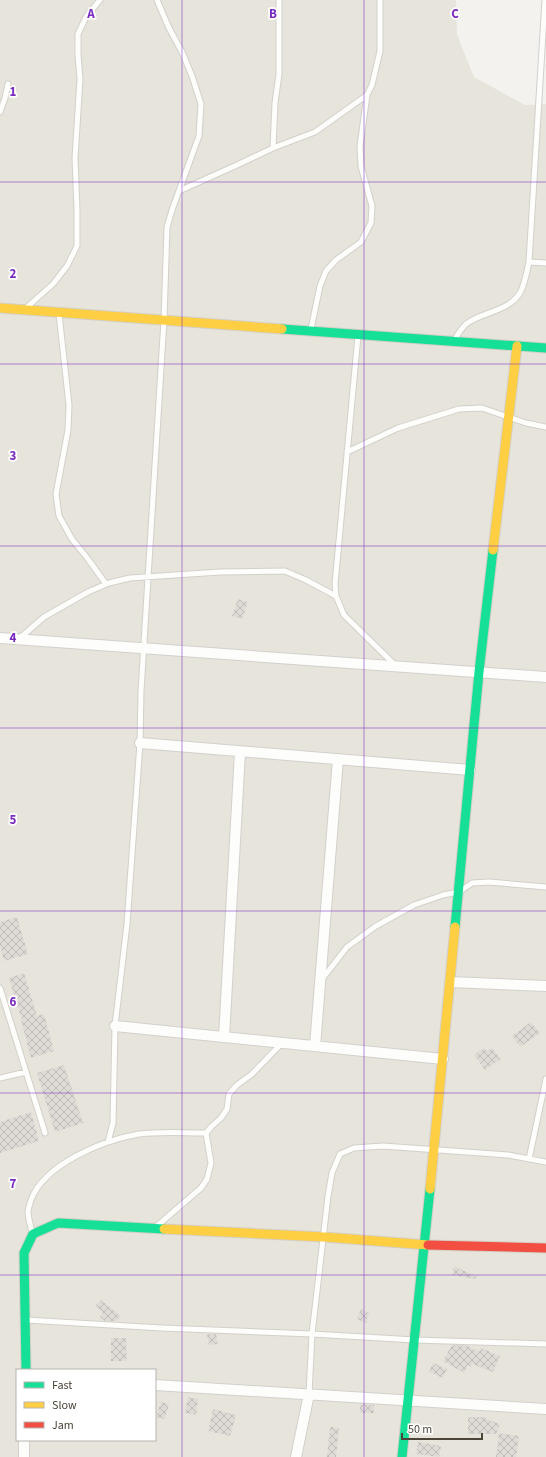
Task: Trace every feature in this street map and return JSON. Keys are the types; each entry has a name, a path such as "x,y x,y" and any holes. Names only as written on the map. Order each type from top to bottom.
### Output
{"street":[{"path":"0,308 546,348"},
{"path":"402,1457 425,1244 479,672 517,346"},
{"path":"0,638 546,677"},
{"path":"140,743 470,770"},
{"path":"224,1036 240,752"},
{"path":"315,1046 338,759"},
{"path":"450,982 546,986"},
{"path":"115,1026 443,1059"},
{"path":"26,1369 24,1253 33,1234 58,1223 425,1244 546,1248"},
{"path":"156,1385 546,1409"},
{"path":"296,1457 309,1394"},
{"path":"24,1441 24,1457"}],"lane":[{"path":"24,310 53,284 67,266 77,246 75,158 80,79 78,34 86,17 100,0"},
{"path":"108,1142 113,1123 115,1026 127,924 140,743 141,691 164,320 167,227 199,136 200,104 192,76 157,0"},
{"path":"273,148 275,102 279,74 278,0"},
{"path":"310,331 320,286 326,271 336,260 361,242 371,223 372,206 361,166 360,146 367,95 372,85 380,51 380,0"},
{"path":"453,342 465,325 511,303 520,293 525,280 529,262 545,0"},
{"path":"0,112 8,84"},
{"path":"179,191 273,148 315,132 367,95"},
{"path":"529,262 546,262"},
{"path":"59,312 69,405 68,430 56,494 59,516 72,539 106,584"},
{"path":"358,335 335,584 336,596 344,615 396,666"},
{"path":"347,452 398,428 459,409 482,408 526,423 546,427"},
{"path":"19,639 44,617 88,592 106,584 130,578 220,572 285,571 336,596"},
{"path":"320,980 347,947 376,926 414,905 444,895 459,892 472,883 489,882 546,887"},
{"path":"0,988 46,1133"},
{"path":"33,1234 28,1211 33,1196 40,1184 51,1172 87,1150 126,1137 154,1133 206,1133 221,1118 227,1109 229,1094 237,1085 252,1074 282,1043"},
{"path":"0,1078 26,1072"},
{"path":"529,1159 546,1079"},
{"path":"154,1228 200,1188 207,1179 211,1163 206,1133"},
{"path":"309,1394 312,1334 328,1196 332,1173 340,1154 354,1148 382,1146 508,1155 546,1162"},
{"path":"25,1320 415,1340 546,1344"}],"shaded area":[{"path":"0,0 456,0 457,35 474,77 525,105 546,104 546,1457 0,1457"}],"building":[{"path":"238,599 248,602 242,619 232,616"},
{"path":"17,917 28,954 4,961 0,946 0,922"},
{"path":"24,973 37,1016 44,1014 54,1051 31,1058 22,1020 9,978"},
{"path":"531,1022 540,1033 520,1047 512,1036"},
{"path":"484,1048 487,1051 492,1048 501,1059 485,1070 474,1055"},
{"path":"64,1065 83,1123 55,1132 37,1073"},
{"path":"31,1112 39,1141 0,1153 0,1122"},
{"path":"454,1266 477,1277 476,1279 453,1275"},
{"path":"101,1300 121,1316 116,1321 105,1321 100,1317 103,1313 95,1306"},
{"path":"361,1309 369,1313 366,1323 357,1319"},
{"path":"207,1334 216,1334 218,1344 209,1345"},
{"path":"111,1338 126,1338 127,1361 111,1361"},
{"path":"452,1345 468,1346 479,1352 481,1348 500,1356 493,1372 472,1364 471,1367 468,1365 464,1373 443,1361"},
{"path":"433,1363 447,1369 443,1378 429,1372"},
{"path":"188,1397 198,1399 196,1415 185,1413"},
{"path":"161,1402 169,1404 165,1419 156,1417"},
{"path":"360,1404 374,1405 374,1413 360,1413"},
{"path":"213,1409 236,1415 230,1436 208,1431"},
{"path":"468,1417 486,1417 486,1419 500,1424 496,1434 468,1434"},
{"path":"330,1427 339,1428 336,1457 327,1457"},
{"path":"499,1433 519,1436 516,1457 496,1457"},
{"path":"418,1442 441,1446 439,1457 416,1454"}],"traffic: fast":[{"path":"282,329 546,348"},
{"path":"455,927 479,672 493,550"},
{"path":"402,1457 430,1189"},
{"path":"26,1369 24,1253 33,1234 58,1223 164,1229"}],"traffic: slow":[{"path":"0,308 282,329"},
{"path":"493,550 517,346"},
{"path":"430,1189 455,927"},
{"path":"164,1229 324,1237 428,1245"}],"traffic: jam":[{"path":"428,1245 546,1248"}]}
